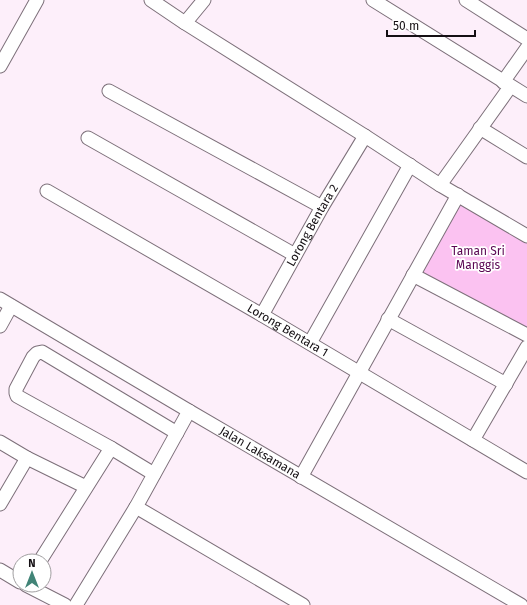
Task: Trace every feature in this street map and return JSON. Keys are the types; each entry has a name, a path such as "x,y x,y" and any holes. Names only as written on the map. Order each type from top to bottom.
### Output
{"street":[{"path":"0,66 37,0"},
{"path":"151,0 440,184 527,236"},
{"path":"185,23 204,0"},
{"path":"466,0 527,39"},
{"path":"376,1 527,96"},
{"path":"440,184 480,128 527,48"},
{"path":"109,91 322,207"},
{"path":"480,128 527,157"},
{"name":"Lorong Bentara 2","path":"262,315 322,207 365,136"},
{"path":"88,138 295,255"},
{"path":"310,343 410,165"},
{"name":"Lorong Bentara 1","path":"47,190 473,440 526,468"},
{"path":"300,477 458,195"},
{"path":"413,275 527,335"},
{"name":"Jalan Laksamana","path":"0,299 189,412 521,605"},
{"path":"0,326 12,306"},
{"path":"388,320 506,384"},
{"path":"473,440 527,346"},
{"path":"154,474 111,448 17,396 16,389 33,357 38,352 42,352 176,433"},
{"path":"76,605 136,507 189,412"},
{"path":"0,442 27,458 86,487"},
{"path":"45,553 111,448"},
{"path":"0,504 27,458"},
{"path":"136,507 303,605"},
{"path":"0,570 12,577"},
{"path":"42,593 65,605"}],"green space":[{"name":"Taman Sri Manggis","path":"459,201 527,240 527,330 418,273"}]}
